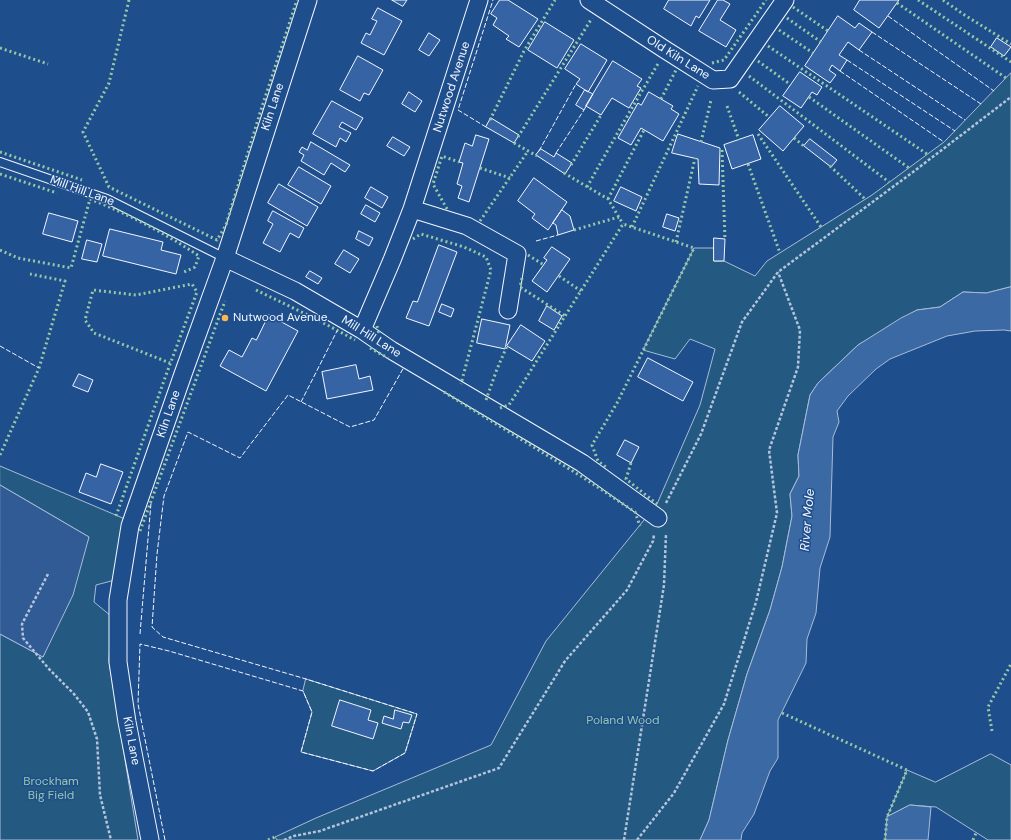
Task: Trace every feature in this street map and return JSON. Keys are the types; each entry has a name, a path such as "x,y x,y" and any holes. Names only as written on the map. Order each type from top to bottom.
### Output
{"street":[{"name":"Kiln Lane","path":"150,840 127,722 118,662 118,600 130,526 185,367 225,258 308,0"},
{"name":"Nutwood Avenue","path":"362,330 412,209 479,0"},
{"name":"Old Kiln Lane","path":"589,0 713,80 730,79 785,0"},
{"path":"412,209 467,226 517,254 508,310"},
{"name":"Mill Hill Lane","path":"225,258 295,291 362,330 391,350 582,464 658,518"}],"lane":[{"name":"Mill Hill Lane","path":"0,162 107,199 225,258"}],"path":[{"path":"284,840 294,836 320,831 499,768 565,661 627,590 653,541 658,518 701,434 742,322 778,272 1011,97"},
{"path":"637,840 674,793 724,704 756,602 777,513 769,450 798,367 800,330 778,272"},
{"path":"624,840 664,585 666,530 658,518"},
{"path":"48,574 22,624 24,638 49,669 74,694 88,712 97,739 100,794 111,840"}],"green space":[{"name":"Poland Wood","path":"1011,73 1011,287 986,293 963,292 940,307 917,310 858,345 818,383 810,395 798,455 799,476 790,494 792,516 782,567 770,610 747,674 728,740 709,820 700,840 277,840 275,837 316,818 491,745 546,641 657,504 700,405 715,349 690,339 675,359 643,350 694,248 714,248 714,261 724,261 755,276 767,261 872,195 944,142"},
{"name":"Brockham Big Field","path":"0,466 125,519 115,580 96,585 94,602 111,616 109,661 138,840 0,840 0,634 43,657 89,537 0,485"},
{"path":"306,679 417,714 405,753 373,771 301,752 312,712 303,691"},
{"path":"991,754 1011,765 1011,840 988,840 936,807 910,805 887,817 907,770 935,782"}],"shaded area":[{"path":"0,485 89,537 73,595 43,657 0,634"}],"water":[{"name":"River Mole","path":"1011,287 1011,331 975,331 947,336 890,359 876,369 848,396 837,411 839,422 833,437 830,537 820,568 816,613 807,639 806,663 778,720 778,758 770,771 754,814 742,833 741,840 700,840 709,820 728,740 747,674 770,610 782,567 792,516 790,494 799,476 798,455 810,395 818,383 858,345 901,318 917,310 940,307 963,292 986,293"},
{"path":"910,805 931,807 928,840 885,840 887,817"}],"building":[{"path":"392,0 407,0 403,6"},
{"path":"500,0 508,0 538,19 519,47 506,39 509,36 493,25 497,18 491,14"},
{"path":"669,0 710,0 699,18 696,16 691,26 664,9"},
{"path":"718,0 723,0 730,4 720,20 736,30 726,47 699,31"},
{"path":"860,0 899,0 879,28 854,10"},
{"path":"378,8 402,21 384,55 361,43 366,33 370,35 377,21 372,19"},
{"path":"838,16 855,28 859,23 872,32 859,50 848,42 839,55 847,60 840,71 832,65 829,70 836,75 830,83 805,66"},
{"path":"545,22 574,40 557,68 528,50"},
{"path":"429,33 440,40 429,56 419,50"},
{"path":"997,38 1011,47 1004,56 991,47"},
{"path":"581,44 607,60 588,92 576,84 580,79 565,69"},
{"path":"358,56 383,70 369,95 364,93 360,101 340,90"},
{"path":"613,61 642,79 637,86 641,88 629,108 612,98 601,115 586,106"},
{"path":"800,72 822,87 817,95 812,92 801,108 783,96"},
{"path":"585,90 593,94 584,110 576,105"},
{"path":"409,92 422,101 415,112 402,104"},
{"path":"649,92 673,106 671,109 679,114 663,141 641,128 631,145 618,138 638,103 641,105"},
{"path":"332,101 363,118 356,130 342,122 339,127 351,133 346,142 340,138 336,147 313,134"},
{"path":"780,106 804,126 783,151 759,130"},
{"path":"491,118 519,135 514,143 486,127"},
{"path":"678,134 720,148 719,185 699,184 698,159 672,153"},
{"path":"476,135 489,139 469,202 458,198 462,186 457,184 463,163 459,162 465,143 472,146"},
{"path":"753,135 761,159 732,169 724,145"},
{"path":"393,137 410,147 404,156 387,146"},
{"path":"810,139 837,160 831,167 804,146"},
{"path":"311,142 350,165 345,172 331,163 324,175 301,161 304,155 299,152 302,147 307,150"},
{"path":"541,149 554,157 556,153 572,163 565,174 536,155"},
{"path":"299,167 331,186 321,204 288,185"},
{"path":"534,178 567,202 548,230 532,218 535,214 518,201"},
{"path":"279,184 318,207 307,226 268,203"},
{"path":"371,187 388,197 382,208 365,198"},
{"path":"621,187 642,197 636,211 614,201"},
{"path":"366,205 380,213 375,222 361,214"},
{"path":"562,210 570,216 574,230 558,235 556,225 553,223"},
{"path":"273,211 304,228 299,238 290,233 280,252 263,243 273,224 268,221"},
{"path":"49,213 78,221 72,242 43,234"},
{"path":"667,214 679,218 675,231 663,227"},
{"path":"110,229 163,242 161,250 181,255 176,274 103,256"},
{"path":"359,231 373,238 369,246 356,239"},
{"path":"714,238 725,239 724,261 714,261"},
{"path":"87,240 102,244 97,262 82,259"},
{"path":"439,245 457,252 429,326 406,318 413,301 417,302"},
{"path":"552,247 570,259 547,292 532,281 547,260 544,258"},
{"path":"344,250 359,259 350,273 335,264"},
{"path":"310,271 322,278 318,284 306,277"},
{"path":"442,304 454,309 451,317 439,312"},
{"path":"547,306 562,316 554,330 539,321"},
{"path":"269,315 298,331 266,391 220,366 229,350 242,357 252,338 256,340"},
{"path":"482,319 510,325 505,349 477,343"},
{"path":"521,325 545,341 532,361 507,346"},
{"path":"648,358 693,382 683,401 638,377"},
{"path":"356,365 359,379 370,376 373,390 327,399 322,372"},
{"path":"79,374 93,380 88,392 73,386"},
{"path":"625,440 639,447 631,463 617,455"},
{"path":"101,464 123,472 111,504 79,492 86,473 96,477"},
{"path":"340,700 371,710 368,720 378,723 373,739 332,726"},
{"path":"395,710 412,715 409,723 403,722 401,729 382,723 384,716 393,719"}],"hedge":[{"path":"129,0 109,83 83,132 109,187 217,240 226,225 260,113 297,0"},
{"path":"490,120 524,51 555,0"},
{"path":"712,63 724,60 766,0"},
{"path":"918,0 1011,62"},
{"path":"943,0 1011,44"},
{"path":"897,3 1006,78"},
{"path":"793,7 828,31"},
{"path":"518,137 592,18"},
{"path":"787,18 821,42"},
{"path":"779,30 813,53"},
{"path":"768,46 927,154"},
{"path":"0,48 48,64"},
{"path":"758,61 791,85"},
{"path":"587,187 659,62"},
{"path":"661,99 676,70"},
{"path":"749,76 889,182"},
{"path":"632,227 698,86"},
{"path":"739,92 769,117"},
{"path":"809,97 909,168"},
{"path":"701,142 711,100"},
{"path":"727,106 739,140"},
{"path":"571,165 601,115"},
{"path":"608,199 644,130"},
{"path":"758,134 821,227"},
{"path":"794,138 805,147"},
{"path":"514,143 537,156"},
{"path":"722,150 725,240"},
{"path":"480,221 528,151"},
{"path":"0,152 82,180"},
{"path":"447,209 433,184 442,156 459,162"},
{"path":"676,242 695,158"},
{"path":"748,164 780,253"},
{"path":"830,166 865,199"},
{"path":"480,168 510,178"},
{"path":"564,173 608,199 623,224"},
{"path":"0,174 57,193"},
{"path":"0,250 18,258 71,268 90,199 146,224 199,256 195,267 182,273"},
{"path":"574,230 619,217"},
{"path":"500,408 509,405 623,224 694,248 617,403 592,445 598,461 607,468"},
{"path":"413,239 421,234 464,247 486,257 491,270 461,384"},
{"path":"528,255 544,265"},
{"path":"0,455 39,368 65,281 30,274"},
{"path":"559,276 581,291"},
{"path":"522,278 520,287 565,316"},
{"path":"116,516 197,292 192,284 136,295 93,290 85,320 94,333 170,363"},
{"path":"256,290 355,340"},
{"path":"140,531 225,301"},
{"path":"377,326 379,334"},
{"path":"486,400 507,346"},
{"path":"370,348 388,358"},
{"path":"444,392 584,478 635,512 640,526"},
{"path":"631,463 626,479 657,504"},
{"path":"992,731 988,707 1011,664"},
{"path":"782,713 907,770 887,817 885,840"},
{"path":"973,840 976,833"},
{"path":"268,840 275,837"}],"fence":[{"path":"486,127 458,110 493,0"},
{"path":"888,16 994,91"},
{"path":"872,32 981,104"},
{"path":"859,50 965,120"},
{"path":"847,60 955,131"},
{"path":"840,71 944,142"},
{"path":"539,151 576,84"},
{"path":"556,153 584,110"},
{"path":"536,241 558,235"},
{"path":"301,402 337,331"},
{"path":"0,346 39,368"},
{"path":"165,840 138,704 140,644 169,651 303,691 312,712 301,752 373,771 405,753 417,714 306,679 163,637 152,627 157,554 164,496 188,432 240,458 288,395 350,427 374,420 404,367"},
{"path":"140,634 151,503"}],"place":[{"name":"Nutwood Avenue","path":"225,318"}]}
